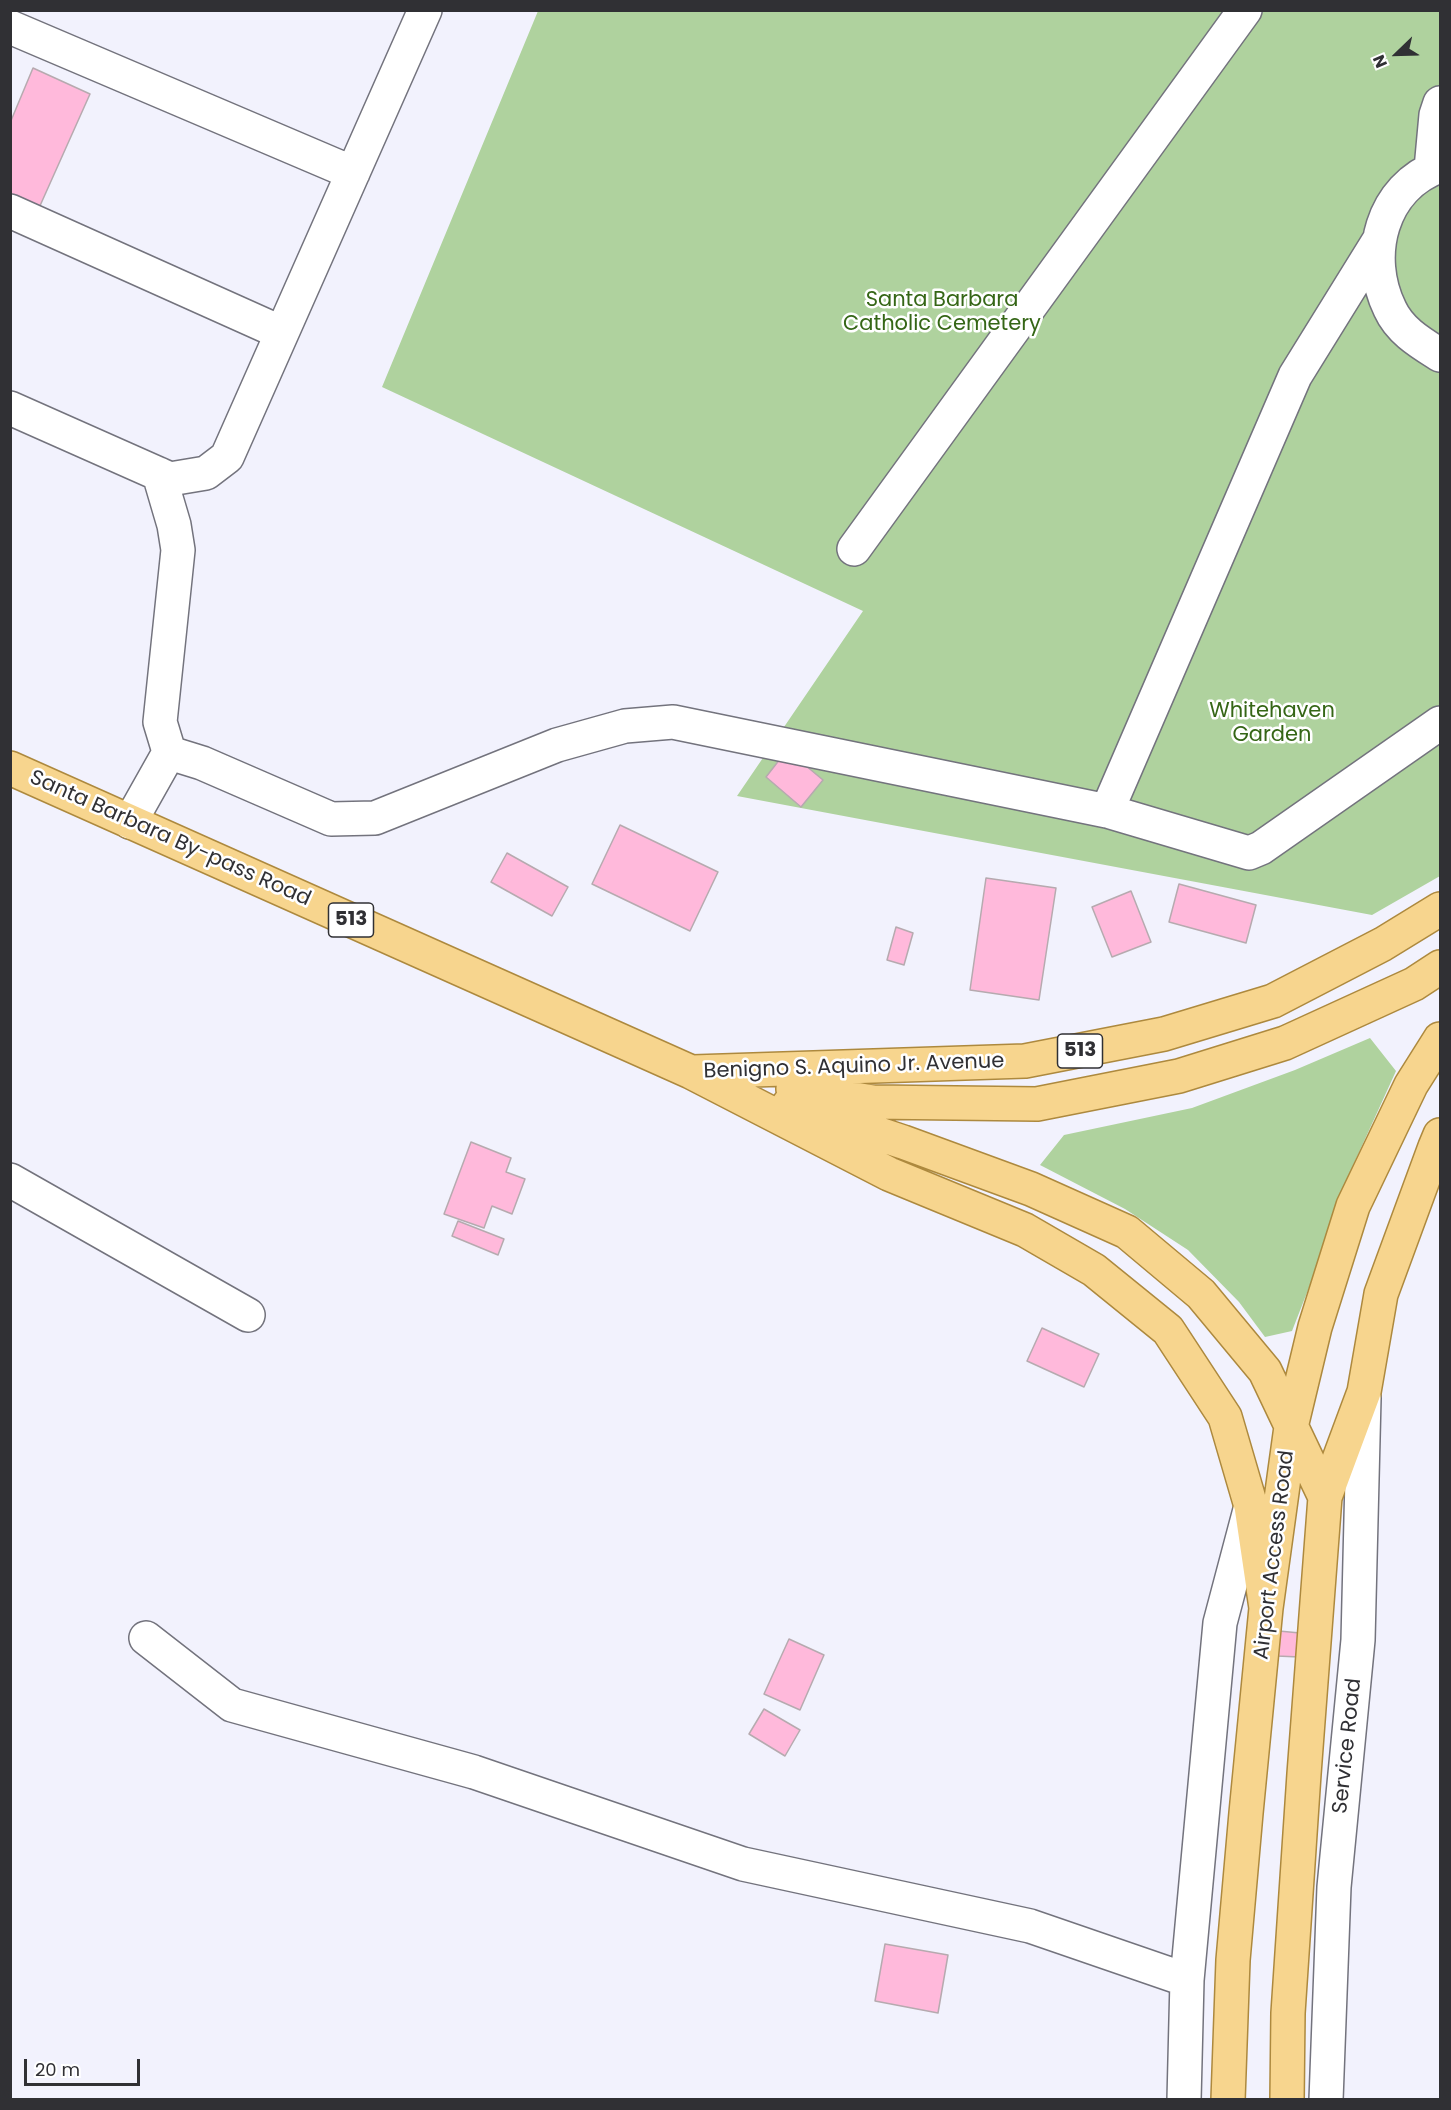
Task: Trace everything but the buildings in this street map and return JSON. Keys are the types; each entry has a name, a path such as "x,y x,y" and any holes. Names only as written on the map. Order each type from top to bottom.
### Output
{"main road":[{"name":"Santa Barbara By-pass Road","path":"10,768 691,1072"},
{"name":"Benigno S. Aquino Jr. Avenue","path":"691,1072 1025,1061 1164,1034 1273,1000 1383,944 1440,909"},
{"name":"Benigno S. Aquino Jr. Avenue","path":"691,1072 873,1102 1036,1104 1179,1076 1286,1043 1414,984 1440,967"},
{"name":"Airport Access Road","path":"1228,2100 1233,1960 1266,1608 1291,1427 1315,1327 1353,1206 1411,1085 1440,1039"},
{"path":"691,1072 903,1142 1031,1189 1127,1232 1201,1294 1265,1371 1325,1497"},
{"path":"691,1072 889,1174 1025,1230 1094,1270 1168,1330 1225,1417 1251,1506 1266,1608"},
{"name":"Airport Access Road","path":"1287,2100 1288,2013 1325,1497 1364,1392 1381,1294 1440,1135"}],"street":[{"path":"10,408 170,479 206,473 227,457 425,10"},
{"path":"854,549 1245,10"},
{"path":"10,27 353,173"},
{"path":"1107,811 1295,376 1378,242 1393,204 1407,188 1436,167 1436,115 1440,103"},
{"path":"10,211 282,333"},
{"path":"1378,242 1378,277 1390,310 1413,338 1440,355"},
{"path":"159,474 174,525 178,549 160,722 170,755"},
{"path":"130,822 166,758 170,755 178,754 202,763 331,819 375,818 557,745 625,726 673,722 1107,811 1249,853 1261,848 1440,723"},
{"path":"10,1180 248,1315"},
{"name":"Service Road","path":"1326,2100 1334,1887 1358,1640 1364,1392"},
{"path":"1184,2100 1187,1980 1220,1623 1251,1506"},
{"path":"147,1638 232,1705 474,1772 743,1864 1030,1926 1187,1980"}],"green space":[{"name":"Santa Barbara Catholic Cemetery","path":"538,11 1440,11 1440,876 1372,915 737,796 863,611 382,387"},
{"path":"1370,1038 1396,1071 1345,1183 1317,1267 1292,1331 1265,1337 1239,1302 1188,1250 1125,1209 1040,1165 1064,1135 1192,1108 1295,1070"}],"park label":[{"name":"Whitehaven Garden","path":"1272,724"}]}
